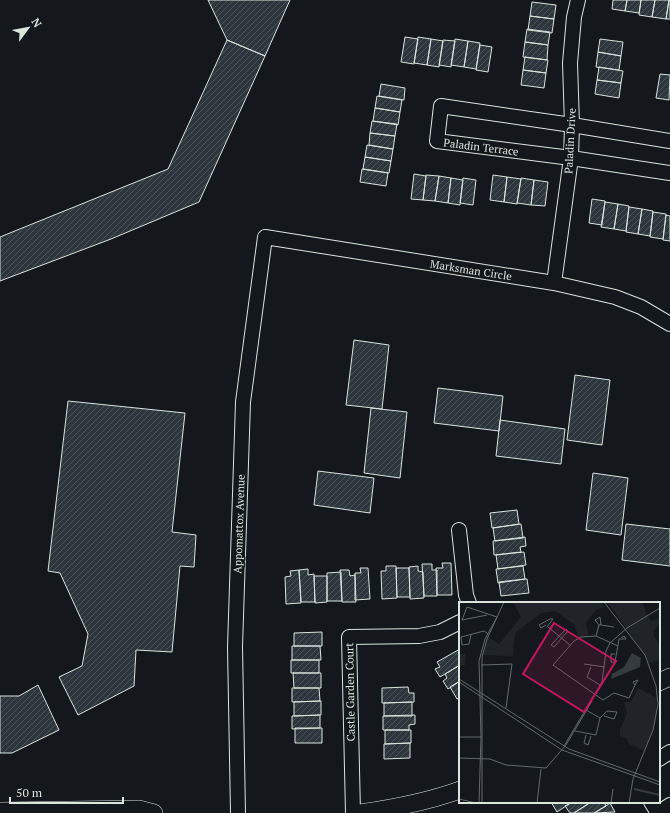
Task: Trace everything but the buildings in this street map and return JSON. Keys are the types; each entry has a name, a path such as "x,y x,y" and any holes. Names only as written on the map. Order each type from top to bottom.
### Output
{"street":[{"name":"Paladin Drive","path":"554,283 571,158 572,125 570,63 574,17 578,0"},
{"name":"Paladin Terrace","path":"670,141 442,106 437,141 571,158 670,173"},
{"name":"Marksman Circle","path":"265,237 554,283 615,297 641,307 670,324"},
{"name":"Appomattox Avenue","path":"238,813 236,647 243,402 265,237"},
{"path":"459,530 466,596 469,602"},
{"name":"Castle Garden Court","path":"353,813 349,637 420,636 440,632 459,622"},
{"path":"660,681 670,676"},
{"path":"660,757 670,752"},
{"path":"360,813 432,800 459,790"},
{"path":"651,803 658,813 670,806"},
{"path":"0,811 29,812 139,809 154,813"}]}
